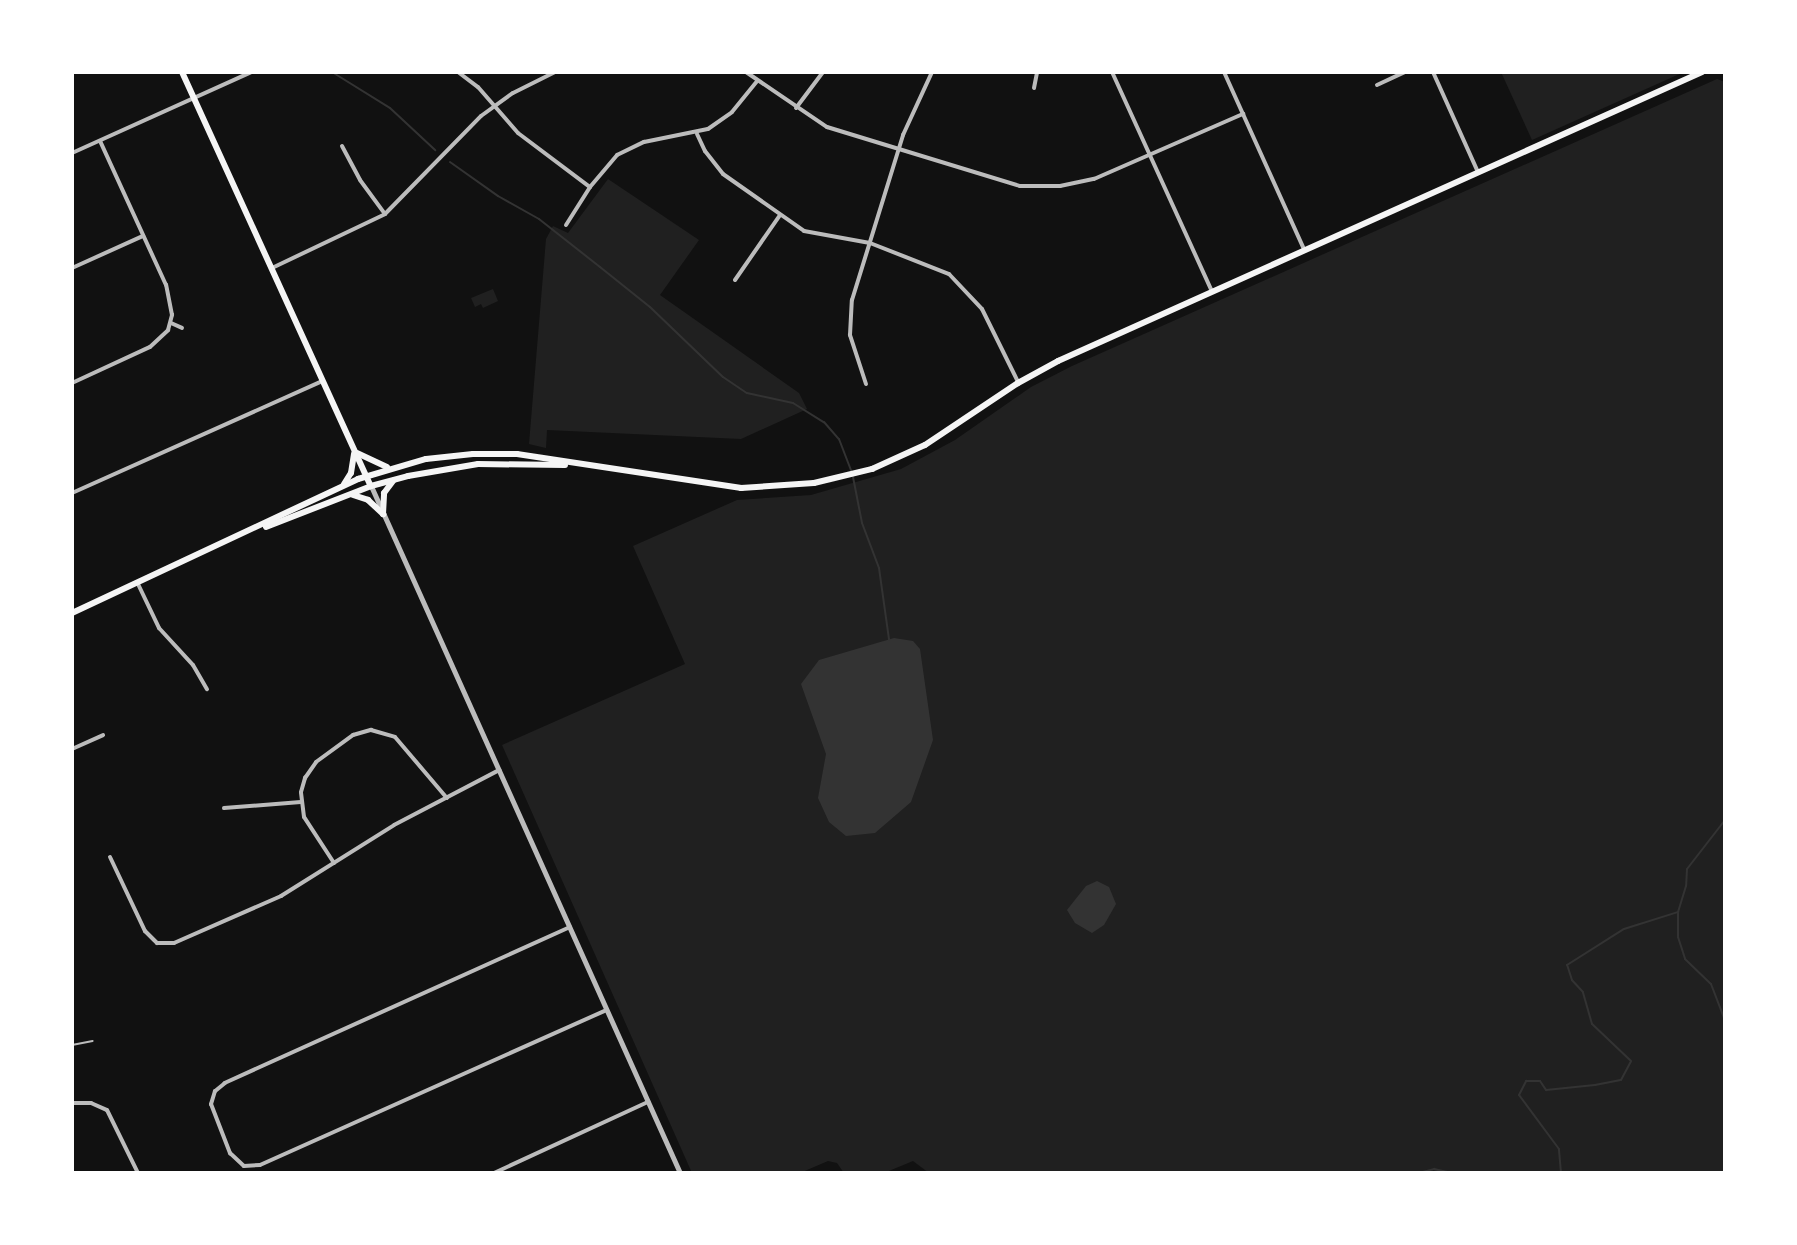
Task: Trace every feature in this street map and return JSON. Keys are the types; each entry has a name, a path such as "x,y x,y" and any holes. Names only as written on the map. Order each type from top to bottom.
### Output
{"main road":[{"path":"182,72 371,486"},
{"path":"72,613 231,541 342,486 426,459 488,453 741,488 792,486 850,476 925,445 1018,383 1212,291 1702,72"},
{"path":"354,450 374,464 394,467"},
{"path":"342,486 351,473 354,450"},
{"path":"231,541 371,486 397,479 478,464 592,467"},
{"path":"383,514 384,493 397,479"},
{"path":"347,495 368,500 383,514"}],"street":[{"path":"72,153 251,72"},
{"path":"458,72 518,133 590,187"},
{"path":"272,268 385,214 494,106 555,72"},
{"path":"746,72 827,127 1006,183 1037,187 1094,179 1243,114"},
{"path":"796,108 823,72"},
{"path":"866,384 853,350 849,320 899,150 932,72"},
{"path":"1034,88 1037,72"},
{"path":"1112,72 1212,291"},
{"path":"1224,72 1304,249"},
{"path":"1377,85 1405,72"},
{"path":"1433,72 1478,172"},
{"path":"566,225 590,187 612,161 630,147 697,134 732,112 757,81"},
{"path":"697,134 718,169 780,215 814,235 870,243 936,266 961,284 987,317 1018,383"},
{"path":"72,383 150,347 165,335 171,323 170,298 100,141"},
{"path":"342,146 360,180 385,214"},
{"path":"735,280 780,215"},
{"path":"72,268 143,236"},
{"path":"171,323 182,328"},
{"path":"72,493 322,381"},
{"path":"371,486 680,1173"},
{"path":"138,584 159,628 193,665 207,689"},
{"path":"335,864 309,826 301,802 305,778 316,762 353,735 371,730 386,732 403,743 447,798"},
{"path":"72,749 103,735"},
{"path":"110,857 145,931 153,941 167,944 273,900 394,825 499,770"},
{"path":"224,808 301,802"},
{"path":"570,927 225,1083 215,1091 211,1104 230,1153 244,1166 276,1159 607,1010"},
{"path":"494,1173 648,1102"},
{"path":"72,1103 91,1103 107,1110 138,1173"}],"lane":[{"path":"72,1045 93,1041"}],"shaded area":[{"path":"1501,72 1684,72 1532,140"},
{"path":"1717,79 1725,82 1725,1173 929,1173 913,1161 884,1173 844,1173 837,1163 828,1161 800,1173 692,1173 502,745 685,664 633,546 737,500 811,495 901,469 955,440 1031,387 1072,366"},
{"path":"608,179 699,240 660,295 799,393 807,409 741,439 547,430 546,448 529,444 546,239 553,226 568,233"},
{"path":"493,289 498,301 483,308 481,304 475,307 471,298"},
{"path":"894,638 913,641 920,649 933,740 911,802 875,833 846,836 829,822 818,798 826,754 801,684 819,660"},
{"path":"1097,881 1109,887 1116,904 1104,925 1092,933 1075,923 1067,910 1086,886"}],"waterway":[{"path":"332,72 390,108 435,150"},
{"path":"450,162 498,196 539,219 600,267 650,307 723,377 747,393 793,403 824,422 839,439 851,471"},
{"path":"853,477 862,523 879,568 889,639"},
{"path":"1725,820 1687,869 1686,886 1678,912 1678,937 1685,959 1711,984 1725,1021"},
{"path":"1561,1173 1559,1149 1519,1095 1526,1081 1540,1081 1546,1090 1595,1085 1621,1080 1631,1061 1592,1024 1583,992 1572,980 1567,965 1624,929 1678,912"},
{"path":"1419,1173 1434,1169 1451,1173"}]}
